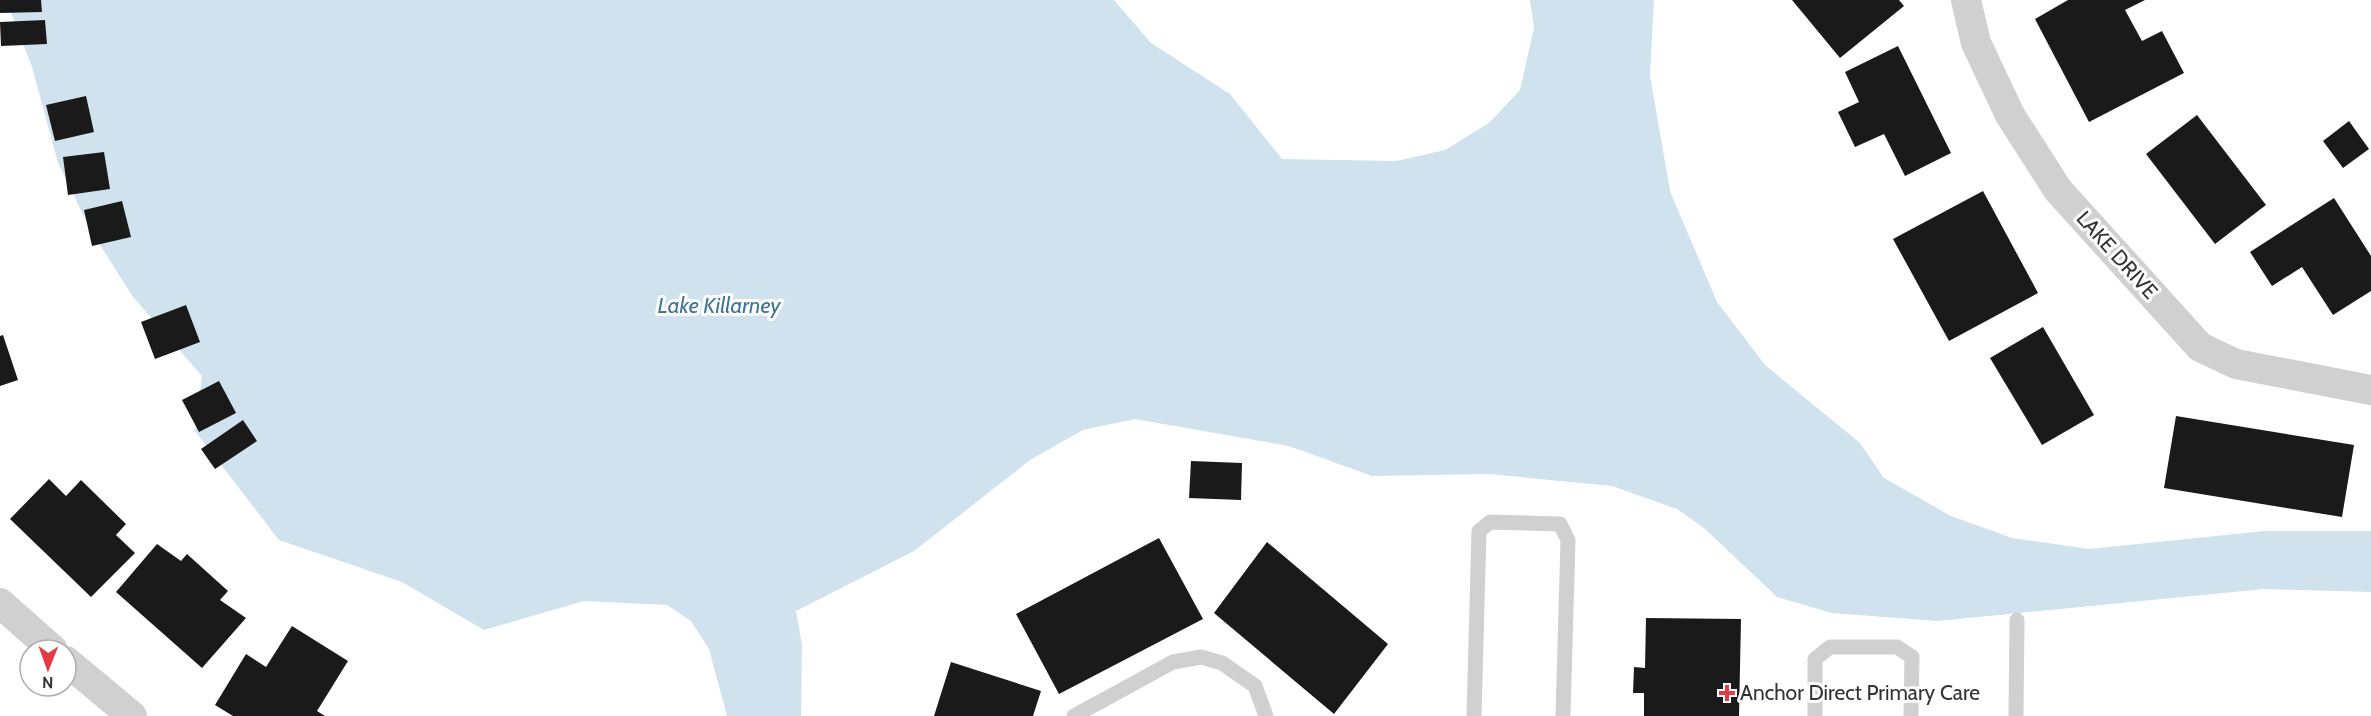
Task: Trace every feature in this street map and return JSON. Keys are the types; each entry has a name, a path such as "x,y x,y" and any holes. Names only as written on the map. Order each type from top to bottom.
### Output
{"street":[{"name":"LAKE DRIVE","path":"1966,0 1976,43 2010,115 2058,190 2200,347 2236,364 2371,390"},
{"path":"0,603 39,638"},
{"path":"78,672 132,716"}],"lane":[{"path":"1474,716 1479,531 1490,522 1560,524 1568,540 1563,716"},
{"path":"2016,716 2017,620"},
{"path":"1815,716 1815,659 1830,647 1897,647 1912,657 1911,716"},
{"path":"1074,716 1173,662 1201,657 1222,663 1255,686 1266,716"}],"water":[{"name":"Lake Killarney","path":"6,0 1114,0 1151,43 1230,94 1282,159 1396,161 1445,150 1489,123 1520,90 1534,28 1530,0 1654,0 1650,76 1670,191 1717,302 1765,365 1860,443 1884,478 1951,516 2012,538 2089,549 2265,531 2371,531 2371,592 2264,589 1937,621 1832,613 1777,597 1704,528 1677,509 1612,486 1489,474 1372,476 1289,446 1135,419 1083,430 1030,460 914,551 796,611 802,645 801,716 727,716 709,649 691,621 667,605 584,601 484,630 402,582 279,540 195,431 202,376 133,297 90,229 58,163 32,67"}],"building":[{"path":"0,0 41,0 42,12 0,13"},
{"path":"1792,0 1899,0 1904,6 1840,58"},
{"path":"2068,0 2145,0 2125,10 2142,41 2162,31 2184,73 2089,122 2035,19"},
{"path":"45,20 47,44 1,46 0,22"},
{"path":"1898,46 1951,153 1905,176 1884,134 1855,147 1838,112 1859,102 1845,72"},
{"path":"86,96 94,132 55,141 46,105"},
{"path":"2197,115 2266,205 2215,244 2146,154"},
{"path":"2349,121 2369,149 2343,168 2323,141"},
{"path":"104,152 110,189 68,195 63,157"},
{"path":"1983,191 2038,293 1949,341 1893,239"},
{"path":"2334,198 2371,256 2371,291 2333,315 2302,267 2272,286 2250,252"},
{"path":"122,201 131,237 92,246 84,210"},
{"path":"186,305 200,342 155,359 141,322"},
{"path":"2043,327 2094,415 2042,445 1990,358"},
{"path":"3,335 18,380 0,386 0,336"},
{"path":"219,381 236,413 199,432 182,400"},
{"path":"2176,416 2354,445 2342,517 2164,488"},
{"path":"243,420 257,441 215,469 201,449"},
{"path":"1191,461 1242,463 1241,500 1189,498"},
{"path":"49,479 66,496 81,480 126,524 116,535 135,553 91,597 10,519"},
{"path":"1159,538 1203,619 1059,694 1016,614"},
{"path":"1267,542 1388,644 1334,714 1214,613"},
{"path":"157,544 181,561 187,554 228,591 220,600 246,618 202,668 116,592"},
{"path":"1646,618 1741,619 1739,716 1644,716 1644,693 1633,693 1634,667 1645,668"},
{"path":"292,626 348,661 317,711 325,716 233,716 215,705 246,654 266,667"},
{"path":"951,662 1041,691 1033,716 934,716"}],"place":[{"name":"Anchor Direct Primary Care","path":"1727,693"}]}
